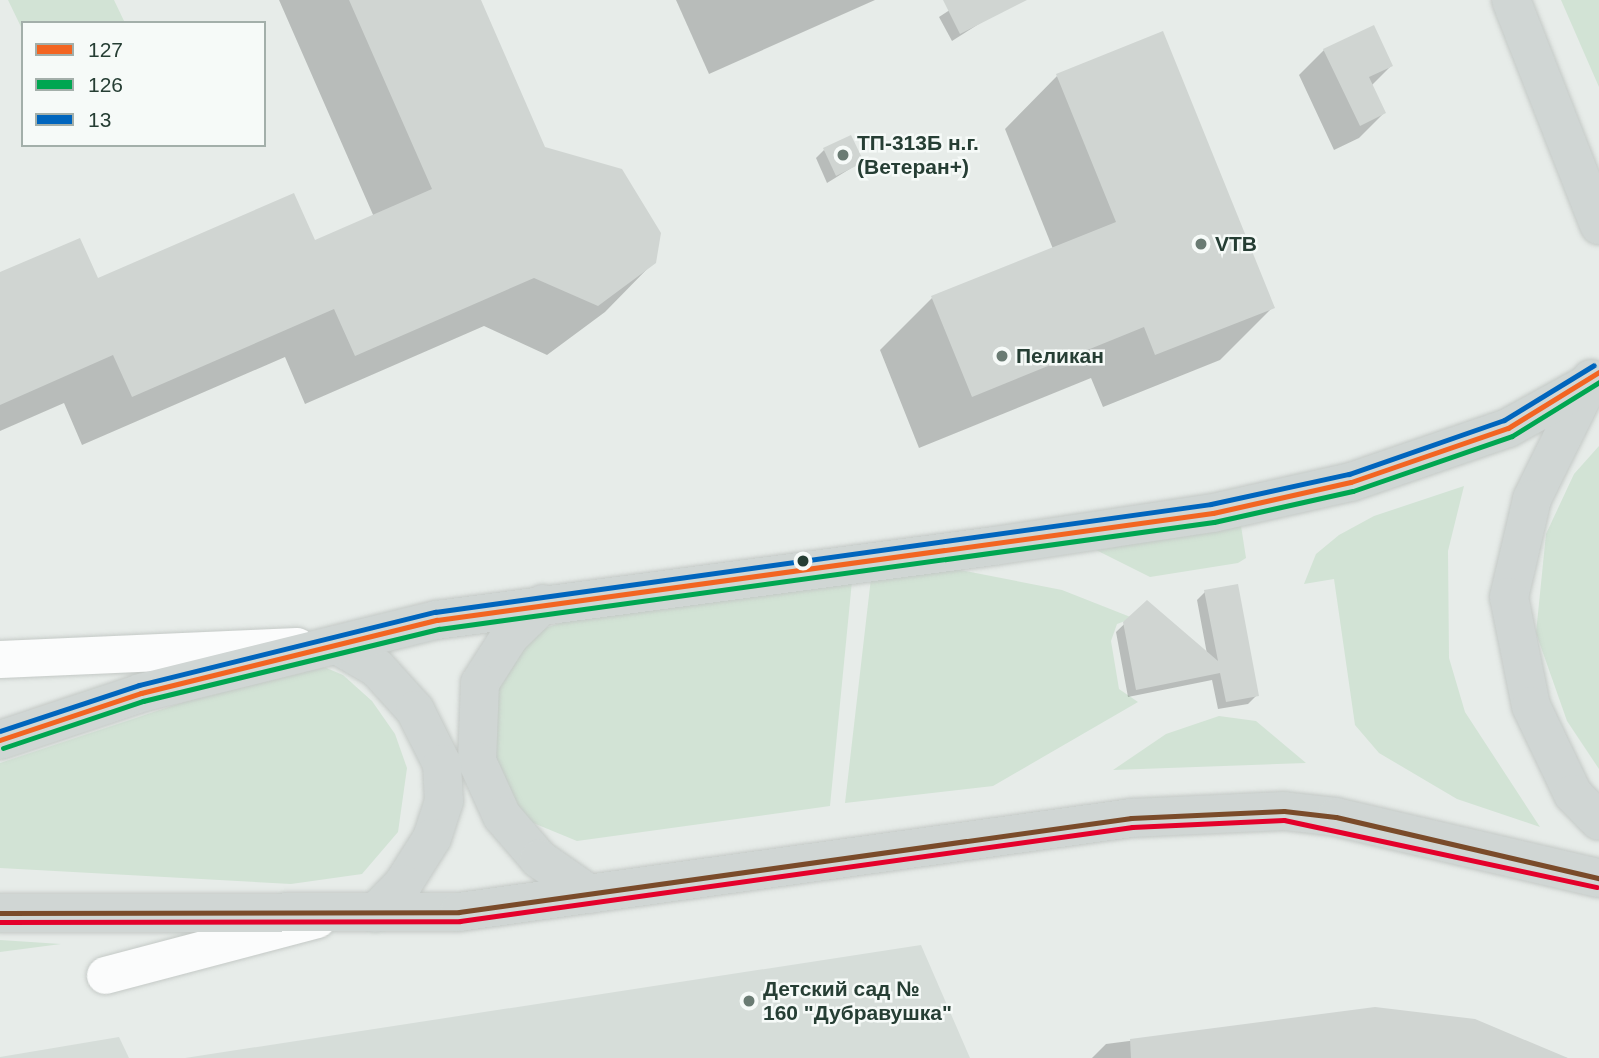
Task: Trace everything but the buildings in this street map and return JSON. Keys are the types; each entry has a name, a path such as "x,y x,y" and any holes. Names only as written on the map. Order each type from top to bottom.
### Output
{"main road":[{"path":"1511,0 1599,225"},
{"path":"0,740 141,693 437,620 1213,513 1351,482 1449,452 1592,378"},
{"path":"1592,378 1532,499 1509,597 1531,706 1573,794 1599,821"},
{"path":"543,604 510,636 480,682 477,761 502,816 539,859 589,894"},
{"path":"337,645 377,668 415,710 442,764 444,801 432,838 403,884 358,913"},
{"path":"0,913 459,912 1131,818 1284,811 1336,817 1599,878"}],"street":[{"path":"0,659 337,645"},
{"path":"105,975 358,913"}],"shaded area":[{"name":"Детский сад № 160 \"Дубравушка\"","path":"921,945 970,1058 185,1058"},
{"path":"119,1037 129,1058 0,1058 0,1057"}],"green space":[{"path":"8,0 114,0 124,21 21,21 21,27"},
{"path":"1561,0 1599,0 1599,87"},
{"path":"1599,446 1599,769 1567,721 1536,633 1546,534 1574,474"},
{"path":"1464,486 1448,551 1449,658 1465,712 1540,827 1457,799 1379,753 1355,725 1334,579 1304,584 1316,554 1339,535 1374,516"},
{"path":"1241,526 1246,558 1238,563 1150,577 1096,550"},
{"path":"955,569 1062,590 1133,618 1117,624 1111,641 1119,689 1138,702 993,786 845,803 871,578"},
{"path":"852,581 830,806 577,841 526,820 491,767 485,710 505,660 545,628 572,619"},
{"path":"317,664 343,675 372,701 395,734 407,768 398,832 362,874 291,884 0,868 0,763 289,667"},
{"path":"1219,716 1256,721 1306,763 1113,770 1166,734"},
{"path":"0,940 61,944 0,952"}],"transit line":[{"name":"13","path":"0,731 139,685 435,612 1211,504 1349,474 1504,420 1594,365"},
{"name":"127","path":"0,740 141,693 437,620 1213,513 1351,482 1508,428 1599,372"},
{"name":"126","path":"3,748 143,701 439,629 1214,522 1353,491 1512,436 1599,382"},
{"path":"0,913 459,912 1131,818 1284,811 1336,817 1599,878"},
{"path":"0,922 460,921 1132,827 1284,820 1597,887"}],"place":[{"name":"ТП-313Б н.г. (Ветеран+)","path":"843,155"},
{"name":"VTB","path":"1201,244"},
{"name":"Пеликан","path":"1002,356"},
{"name":"Детский сад № 160 \"Дубравушка\"","path":"749,1001"}]}
